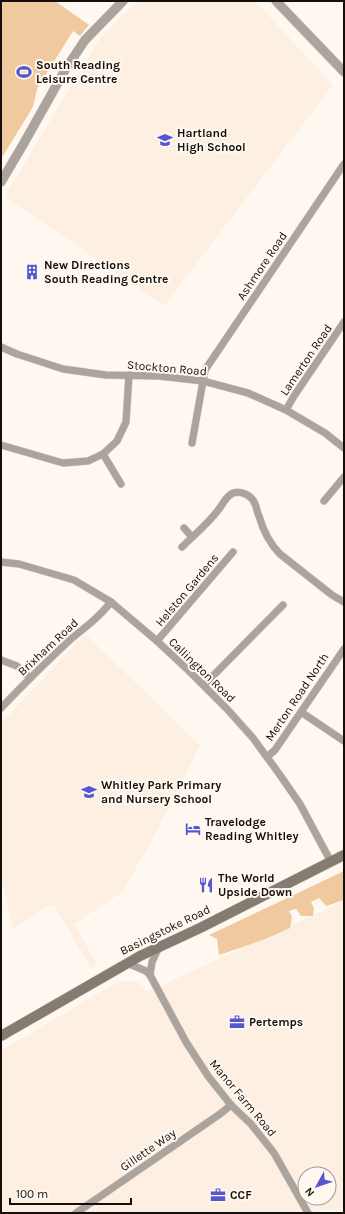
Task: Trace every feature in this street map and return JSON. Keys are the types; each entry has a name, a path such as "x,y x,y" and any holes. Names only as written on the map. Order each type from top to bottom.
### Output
{"main road":[{"name":"Basingstoke Road","path":"1,1036 159,946 200,928 344,856"}],"street":[{"path":"1,182 50,96 85,40 123,1"},
{"path":"276,1 344,72"},
{"name":"Ashmore Road","path":"192,443 205,370 344,164"},
{"name":"Lamerton Road","path":"286,410 344,322"},
{"name":"Stockton Road","path":"1,347 62,369 106,375 159,376 204,381 248,393 286,410 325,433 344,448"},
{"path":"1,445 63,463 88,461 103,454 117,441 126,422 129,376"},
{"path":"103,454 121,484"},
{"path":"324,501 344,477"},
{"path":"182,547 218,510 225,499 232,493 242,493 249,496 255,503 259,517 273,547 332,595 344,602"},
{"path":"184,528 192,537"},
{"name":"Helston Gardens","path":"157,641 233,552"},
{"name":"Callington Road","path":"1,562 19,564 74,580 111,602 157,641 204,685 253,738 300,804 331,862"},
{"name":"Brixham Road","path":"1,708 30,678 102,613 111,602"},
{"path":"204,685 283,605"},
{"name":"Merton Road North","path":"267,757 275,750 343,653"},
{"path":"1,660 17,666 30,678"},
{"path":"301,712 344,741"},
{"path":"150,975 152,962 159,946"},
{"path":"127,963 146,971 150,975"},
{"name":"Manor Farm Road","path":"150,975 186,1042 208,1076 231,1105 251,1124 274,1153 308,1213"},
{"name":"Gillette Way","path":"76,1213 231,1105"}],"shaded area":[{"name":"South Reading Leisure Centre","path":"1,1 55,1 89,25 80,36 73,31 37,89 33,107 1,159"},
{"name":"Hartland High School","path":"137,1 255,1 333,85 164,306 5,196 100,38"},
{"name":"Whitley Park Primary and Nursery School","path":"85,634 200,745 152,840 122,892 74,924 98,965 91,969 54,905 49,905 13,929 1,876 1,724"},
{"path":"344,871 344,900 326,906 319,898 311,902 314,908 313,916 301,916 296,909 289,911 292,917 290,928 255,943 219,955 217,939 209,935"},
{"path":"344,901 344,1207 333,1210 326,1209 314,1213 1,1213 1,1051 119,981 138,982 146,992"}],"place":[{"name":"South Reading Leisure Centre","path":"24,72"},
{"name":"Hartland High School","path":"165,140"},
{"name":"New Directions South Reading Centre","path":"32,272"},
{"name":"Whitley Park Primary and Nursery School","path":"89,792"},
{"name":"Travelodge Reading Whitley","path":"193,829"},
{"name":"The World Upside Down","path":"206,885"},
{"name":"Pertemps","path":"237,1022"},
{"name":"CCF","path":"218,1195"}]}
